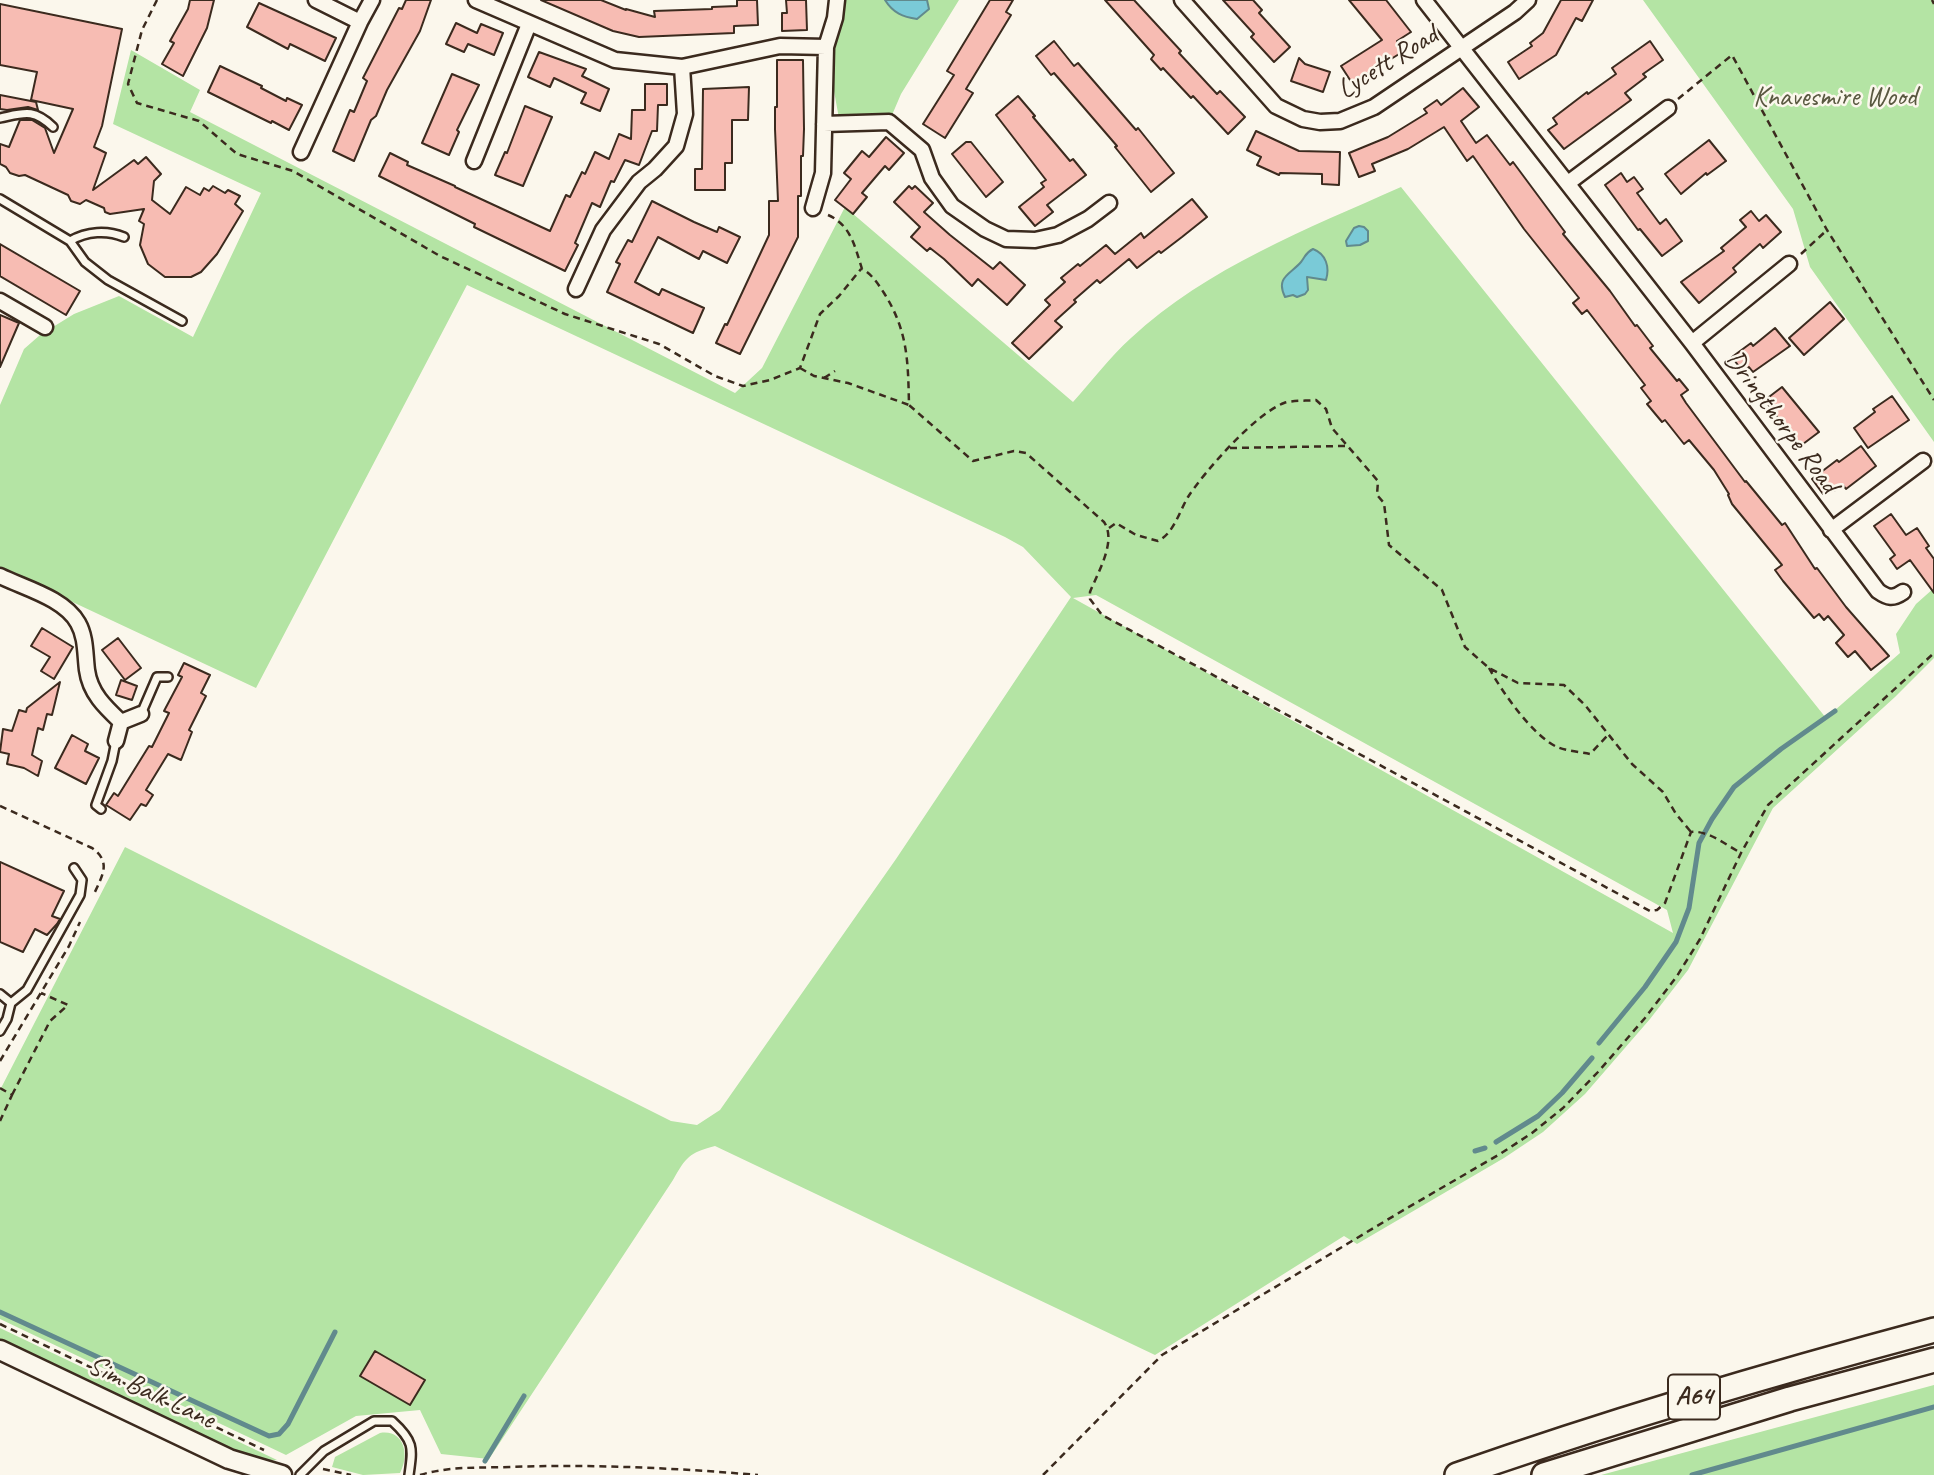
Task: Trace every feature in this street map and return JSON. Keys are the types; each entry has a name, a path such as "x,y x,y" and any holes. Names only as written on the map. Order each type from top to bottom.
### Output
{"highway":[{"name":"A64","path":"1457,1475 1676,1402 1934,1330"},
{"name":"A64","path":"1544,1475 1790,1399 1934,1360"}],"street":[{"path":"316,0 360,22"},
{"path":"301,152 372,0"},
{"path":"476,0 615,60 682,67 780,46 826,47"},
{"path":"813,208 822,173 826,47 835,18 837,0"},
{"name":"Lycett Road","path":"1182,0 1276,106 1303,119 1340,121 1374,107 1515,12 1528,0"},
{"name":"Dringthorpe Road","path":"1424,0 1692,343 1878,592 1886,597 1896,597 1903,592"},
{"path":"474,161 529,24"},
{"path":"576,289 603,230 639,182 677,146 685,114 682,67"},
{"path":"1568,183 1668,108"},
{"path":"824,124 889,122 922,150 932,178 953,206 985,229 1006,239 1035,240 1058,235 1110,203"},
{"name":"Dringthorpe Road","path":"1692,343 1790,264"},
{"path":"0,301 45,327"},
{"name":"Dringthorpe Road","path":"1830,530 1923,461"},
{"path":"0,576 58,604 77,622 86,648 87,671 95,694 121,722"},
{"path":"121,722 141,714"},
{"path":"116,741 121,722"},
{"name":"Sim Balk Lane","path":"0,1350 229,1459 282,1475"}],"lane":[{"path":"0,118 28,112 45,119 52,127"},
{"path":"0,199 70,241 85,262 108,280 182,321"},
{"path":"70,241 93,233 114,233 124,237"},
{"path":"141,714 157,677 168,677"},
{"path":"101,809 96,805 97,798 108,772 116,741"},
{"path":"0,1031 11,1003 27,990 80,895 82,880 74,868"},
{"path":"0,994 11,1003"},
{"path":"300,1475 324,1451 374,1421 392,1421 404,1432 413,1449 409,1475"}],"path":[{"path":"157,0 142,30 128,84 137,103 199,121 237,154 293,171 440,256 565,314 659,344 715,376 743,386 770,380 800,368 820,314 862,269"},
{"path":"1668,108 1732,55 1827,230 1934,400"},
{"path":"813,208 843,224 853,238 862,269 878,284 891,304 903,330 908,353 909,405"},
{"path":"1790,264 1827,230"},
{"path":"800,368 814,376 848,383 909,405 973,461 1014,451 1026,453 1109,528 1109,542 1090,592 1090,599 1102,615 1650,911 1657,910 1665,903 1692,832"},
{"path":"824,378 835,371"},
{"path":"1109,528 1115,523 1136,535 1158,541 1166,537 1188,498 1213,464 1259,420 1285,402 1316,400 1326,409 1332,428 1378,481 1377,495 1384,503 1389,545 1442,590 1465,647 1489,668 1518,683 1564,685 1585,705 1632,764 1663,792 1676,814 1692,832 1709,836 1741,853"},
{"path":"1230,448 1347,446"},
{"path":"1043,1475 1162,1355 1500,1154 1563,1108 1598,1072 1677,976 1700,939 1741,853 1768,805 1934,653"},
{"path":"1489,668 1501,689 1530,725 1557,747 1590,754 1608,734"},
{"path":"0,1121 50,1021 68,1005 41,993"},
{"path":"0,1088 12,1095"},
{"path":"0,1324 275,1456"},
{"path":"418,1475 443,1468 565,1465 667,1467 758,1475"},
{"path":"309,1466 351,1475"}],"green space":[{"path":"837,0 959,0 901,94 889,122 840,124 826,47"},
{"name":"Knavesmire Wood","path":"1643,0 1934,0 1934,442 1810,267 1793,209"},
{"path":"131,50 200,90 190,112 735,393 762,368 845,207 1073,402 1131,338 1192,290 1260,252 1401,187 1826,718 1900,653 1896,634 1916,604 1934,588 1934,658 1773,808 1688,970 1585,1094 1543,1132 1504,1158 1357,1244 1344,1236 1155,1355 715,1146 699,1151 681,1166 489,1459 441,1454 420,1410 356,1416 286,1455 0,1319 0,1090 125,847 671,1121 697,1125 720,1110 896,859 1071,597 1023,547 1005,537 467,285 256,688 0,568 0,405 24,349 40,335 74,314 119,296 193,337 261,193 113,124","holes":["1096,595 1667,910 1673,933 1073,598"]},
{"path":"0,1328 277,1460 257,1458 223,1445 0,1339"},
{"path":"1934,1385 1934,1475 1601,1475"},
{"path":"380,1433 395,1435 403,1445 404,1459 400,1473 363,1475 332,1467 335,1457"}],"water":[{"path":"885,0 927,0 929,9 917,19 912,18 895,11"},
{"path":"1359,226 1368,231 1368,241 1347,246 1346,241 1354,228"},
{"path":"1313,249 1321,254 1326,262 1326,280 1307,277 1308,290 1305,294 1285,297 1282,290 1283,280"}],"building":[{"path":"190,0 214,0 207,28 183,76 162,64 174,43 170,41 188,9"},
{"path":"406,0 431,0 420,31 387,90 376,116 371,120 354,161 333,151 350,110 354,112 367,81 363,78 399,8 402,9"},
{"path":"541,0 601,0 655,17 654,11 712,9 737,6 737,0 757,0 758,25 734,26 734,33 639,37 613,31"},
{"path":"786,0 806,0 807,30 782,31 782,13 787,13"},
{"path":"990,0 1013,0 1006,12 1011,15 966,89 973,93 945,138 923,124 954,75 947,71"},
{"path":"1105,0 1134,0 1217,94 1220,91 1245,117 1228,134 1193,96 1191,98 1163,68 1161,70 1151,59 1154,55"},
{"path":"1223,0 1253,0 1262,10 1259,13 1290,47 1274,62 1251,37 1254,34"},
{"path":"1349,0 1386,0 1411,32 1397,41 1404,51 1352,83 1341,66 1382,40"},
{"path":"1561,0 1593,0 1582,21 1576,18 1556,55 1519,79 1508,62 1532,46 1530,43 1543,33"},
{"path":"259,3 336,38 325,61 290,44 288,49 247,27"},
{"path":"0,4 122,29 102,126 94,147 106,153 93,190 134,160 138,164 146,157 161,174 154,181 152,200 170,214 186,187 200,195 204,188 209,191 213,186 225,193 228,190 240,196 235,204 243,211 217,254 201,272 191,277 165,277 148,264 140,245 144,224 139,221 144,209 110,214 105,212 104,208 86,200 80,204 71,201 68,195 25,175 10,173 0,164 0,144 9,147 20,120 32,120 45,128 54,153 73,109 31,100 37,72 0,65"},
{"path":"456,23 477,33 481,24 503,33 494,55 468,44 464,52 446,44"},
{"path":"1054,41 1074,66 1078,63 1136,130 1138,128 1174,173 1151,192 1115,147 1117,146 1036,56"},
{"path":"1650,41 1663,60 1643,74 1646,77 1625,93 1631,100 1564,149 1548,130 1557,124 1553,118 1616,74 1612,68"},
{"path":"539,52 586,69 582,76 609,89 600,111 581,103 586,93 554,78 550,87 528,77"},
{"path":"1299,58 1305,64 1330,72 1323,92 1291,81"},
{"path":"777,60 803,60 804,129 801,196 798,196 798,237 740,354 716,343 769,235 769,201 778,201 775,129"},
{"path":"220,66 286,101 287,98 302,105 289,130 208,92"},
{"path":"452,74 479,85 457,130 459,132 449,155 422,143"},
{"path":"645,84 667,84 667,105 658,105 657,131 652,131 639,165 625,160 614,182 611,181 600,207 592,203 575,243 578,245 565,271 474,227 475,224 379,176 390,153 408,162 407,165 550,231 566,195 570,197 595,152 609,159 619,134 631,139 632,110 645,110"},
{"path":"749,87 748,120 732,120 732,163 725,163 725,190 695,190 695,169 702,169 703,89"},
{"path":"1463,88 1479,107 1461,121 1476,143 1487,135 1510,165 1513,162 1565,232 1563,234 1653,346 1650,348 1677,381 1679,379 1688,390 1681,395 1745,482 1782,525 1785,523 1815,569 1817,568 1846,607 1889,656 1871,670 1855,651 1848,657 1836,643 1844,635 1828,616 1824,620 1819,614 1814,618 1783,581 1775,570 1782,565 1732,504 1714,470 1689,440 1684,444 1665,420 1662,422 1647,404 1651,401 1641,388 1645,385 1587,310 1582,314 1573,303 1579,298 1524,229 1473,156 1467,161 1444,127 1408,149 1372,164 1375,171 1359,177 1349,153 1388,137 1427,113 1424,109 1437,100 1441,105"},
{"path":"0,95 36,102 38,110 28,107 0,109"},
{"path":"1018,96 1070,161 1073,159 1086,175 1047,205 1053,212 1035,226 1019,207 1044,187 1041,183 1046,180 996,115"},
{"path":"525,106 552,117 523,186 495,175 505,152 507,153"},
{"path":"1256,131 1299,151 1340,152 1339,185 1322,184 1322,174 1279,175 1257,165 1261,157 1247,150"},
{"path":"886,137 904,153 889,170 885,166 862,193 867,197 853,214 835,200 851,179 844,173 862,151 869,157"},
{"path":"1709,140 1726,161 1707,175 1706,173 1681,194 1665,174"},
{"path":"966,142 971,142 1003,182 986,197 952,154"},
{"path":"1621,173 1627,182 1634,177 1643,189 1637,193 1660,224 1666,219 1682,241 1662,256 1640,229 1638,230 1605,185"},
{"path":"909,186 912,189 915,186 933,203 924,212 950,235 993,269 1000,262 1025,285 1007,305 978,279 972,286 944,259 930,248 927,251 911,237 920,227 894,202"},
{"path":"1192,199 1207,217 1137,268 1129,259 1100,283 1097,280 1055,321 1062,327 1029,359 1012,343 1050,305 1045,300 1065,282 1061,278 1078,264 1080,266 1106,245 1115,254 1141,233 1144,238"},
{"path":"652,201 717,232 719,227 740,237 727,263 703,251 699,259 658,237 635,282 659,295 662,289 704,308 693,333 607,292 620,264 616,262 628,240 632,242"},
{"path":"1751,211 1759,221 1766,215 1781,232 1763,248 1760,244 1733,268 1736,272 1699,303 1681,282 1724,251 1721,248 1746,227 1740,220"},
{"path":"0,244 80,291 66,315 0,276"},
{"path":"1830,302 1844,319 1804,355 1789,338"},
{"path":"0,315 19,323 0,367"},
{"path":"1775,328 1790,346 1753,372 1749,367 1743,372 1732,357 1751,343 1753,346"},
{"path":"1782,387 1819,432 1799,447 1765,400"},
{"path":"1892,396 1909,420 1868,448 1854,428 1875,412 1873,409"},
{"path":"1861,446 1876,466 1846,489 1843,485 1834,491 1831,488 1823,494 1812,479"},
{"path":"1891,514 1906,535 1917,528 1929,546 1926,548 1934,559 1934,593 1910,560 1897,569 1890,559 1895,555 1874,526"},
{"path":"42,628 73,647 54,679 41,671 50,657 31,646"},
{"path":"118,638 141,668 125,680 102,650"},
{"path":"184,663 210,675 201,693 206,696 189,730 192,732 181,760 168,754 146,790 153,795 146,806 141,804 130,820 106,805 114,793 118,796 149,746 152,747 169,713 164,711 182,677 178,675"},
{"path":"121,680 137,686 132,700 116,695"},
{"path":"60,682 52,715 47,714 43,730 38,728 32,755 42,761 38,776 24,768 7,764 9,754 0,752 3,729 12,731 19,710 26,712 27,708"},
{"path":"72,735 88,744 85,751 99,758 86,784 55,768"},
{"path":"0,862 64,891 52,916 60,919 57,924 47,935 35,929 23,952 0,942"},
{"path":"375,1351 425,1380 410,1405 360,1376"}],"waterway":[{"path":"1599,1043 1645,987 1676,942 1689,908 1699,843 1734,787 1781,749 1835,711"},
{"path":"1496,1142 1538,1116 1592,1058"},
{"path":"1475,1151 1485,1148"},
{"path":"0,1312 269,1436 279,1434 288,1424 335,1332"},
{"path":"485,1461 524,1396"},
{"path":"1692,1475 1934,1407"}]}
